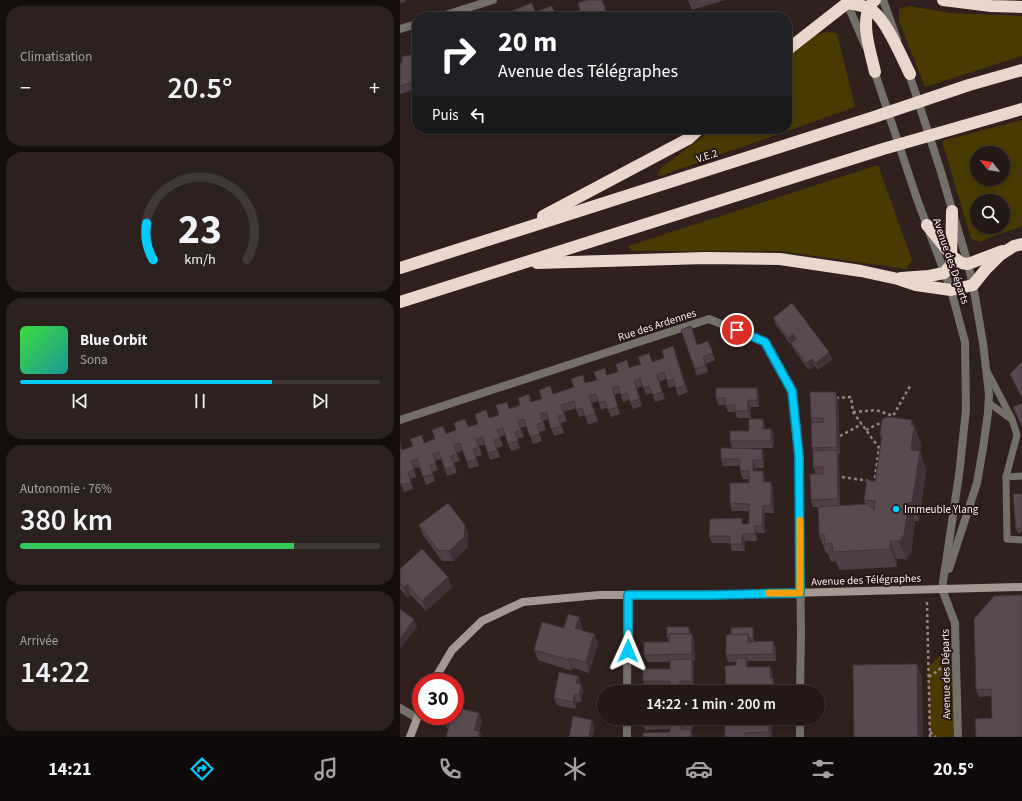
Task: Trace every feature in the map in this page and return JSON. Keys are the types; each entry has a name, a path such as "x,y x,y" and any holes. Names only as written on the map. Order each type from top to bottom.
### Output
{"highway":[{"path":"943,0 991,6 1022,7"},
{"path":"792,46 848,1 872,4"},
{"path":"872,4 886,26 910,74"},
{"path":"872,4 866,21 874,72"},
{"name":"V.E.2","path":"400,268 874,117 969,85 1022,70"},
{"path":"400,302 883,149 1022,109"},
{"path":"515,231 688,139 694,134"},
{"path":"898,279 944,273 951,265 952,211"},
{"path":"926,225 952,256 961,263 968,264 1018,245"},
{"path":"523,263 705,258 780,259 861,271 898,279 916,285 951,290 973,285 1000,255 1018,245"}],"street":[{"path":"455,12 493,0"},
{"name":"Avenue des Départs","path":"883,0 910,74 968,264 983,343 989,394 977,484 942,589"},
{"name":"Avenue des Départs","path":"848,1 863,40 926,225 951,290 965,342 966,410 959,475 942,589 955,623 958,737"},
{"path":"400,29 412,25"},
{"name":"Rue des Ardennes","path":"400,420 709,319 765,342 792,391 799,456 800,685"},
{"name":"Avenue des Télégraphes","path":"438,673 452,650 482,621 523,602 599,595 710,595 1022,587"},
{"path":"627,685 628,595"},
{"path":"400,708 412,715"},
{"path":"410,737 414,725"},
{"path":"627,725 627,737"},
{"path":"800,725 800,737"}],"lane":[{"path":"986,369 1012,419 1017,435 1006,477 1007,540 1022,540"},
{"path":"989,403 1012,419"},
{"path":"1006,477 1022,476"}],"path":[{"path":"892,424 893,416 910,386"},
{"path":"830,398 852,397 853,412 879,448"},
{"path":"853,412 876,410 893,416"},
{"path":"866,430 893,416"},
{"path":"840,436 862,424"},
{"path":"873,489 879,448 883,442"},
{"path":"842,478 875,482"},
{"path":"927,589 930,737"},
{"path":"930,732 936,737"}],"shaded area":[{"path":"909,6 951,13 1022,16 1022,56 925,87 899,21 899,9"},
{"path":"822,33 837,33 855,107 792,129 792,52 810,38"},
{"path":"1022,120 1022,226 1010,230 1010,194 970,194 970,234 1000,234 979,242 971,238 942,141"},
{"path":"706,134 779,134 657,177 661,168"},
{"path":"878,165 912,260 906,269 779,251 632,251 628,246"},
{"path":"956,641 958,737 930,737 928,667"}],"building":[{"path":"587,0 602,0 606,12 574,12 580,10 578,3"},
{"path":"532,3 535,12 511,12"},
{"path":"552,6 554,12 535,12"},
{"path":"412,54 412,82 400,86 400,63 402,63 402,57"},
{"path":"792,303 829,352 816,363 812,359 806,363 791,343 797,339 793,334 788,338 773,318"},
{"path":"691,326 697,345 708,341 713,353 703,357 706,365 695,369 681,330"},
{"path":"673,346 685,385 676,389 673,379 667,381 664,372 657,375 662,392 653,395 649,386 643,388 640,379 634,381 640,399 630,402 627,393 621,395 618,386 612,388 618,407 608,410 605,401 599,403 596,394 589,396 595,414 585,417 582,408 576,410 574,401 561,405 564,414 558,416 561,426 551,429 546,412 540,414 543,423 537,424 540,434 530,437 524,419 518,421 521,430 515,432 518,441 508,444 503,428 497,430 500,438 494,440 497,450 488,453 482,437 476,439 479,447 473,449 476,459 467,462 460,443 454,445 457,454 451,456 454,466 445,469 439,452 433,454 436,463 430,465 433,474 423,477 417,459 411,461 414,470 408,472 411,482 401,485 400,443 402,450 413,446 410,439 422,435 424,443 435,439 432,430 443,426 446,434 456,430 454,423 465,419 468,427 478,424 475,414 486,410 489,418 499,415 496,405 507,402 509,409 520,405 518,398 529,394 531,402 542,399 539,390 550,386 553,394 574,387 571,379 583,375 585,383 597,380 594,372 605,368 607,375 618,372 616,364 627,360 629,368 641,364 638,357 649,353 652,362 664,358 662,350"},
{"path":"1022,362 1022,398 1010,374"},
{"path":"716,388 757,388 757,400 748,400 748,411 735,411 735,405 725,405 725,398 716,398"},
{"path":"810,392 836,392 837,447 812,448 811,423 824,422 823,418 811,418"},
{"path":"1022,403 1022,427 1013,407"},
{"name":"Immeuble Ylang","path":"889,417 912,420 911,426 914,426 911,450 920,451 912,503 909,502 904,535 899,542 890,541 891,549 833,552 832,543 825,544 824,534 819,535 818,507 868,504 874,510 875,501 864,500 867,480 875,482 882,436 880,436 882,419"},
{"path":"749,419 763,419 763,429 771,429 771,441 730,441 730,431 749,431"},
{"path":"721,448 762,449 762,460 753,460 753,471 763,471 763,482 771,482 771,506 763,506 762,526 755,526 755,534 742,534 742,544 730,544 730,536 709,536 710,519 742,518 742,524 749,524 749,504 730,503 730,483 749,483 749,471 740,471 740,459 721,459"},
{"path":"837,450 838,499 811,500 810,474 823,474 823,467 813,467 813,451"},
{"path":"1013,494 1022,494 1022,528 1016,529"},
{"path":"448,503 465,525 464,537 449,551 438,550 419,525"},
{"path":"422,549 448,577 422,601 407,584 404,587 400,583 400,569"},
{"path":"1022,595 1022,737 976,737 975,719 992,718 991,689 976,690 974,619 994,596"},
{"path":"400,609 414,619 400,639"},
{"path":"568,614 579,617 575,628 594,634 586,662 569,658 569,660 534,650 542,622 564,628"},
{"path":"667,627 689,627 689,634 669,634 669,638 667,638"},
{"path":"753,627 753,638 749,638 748,634 731,635 731,628"},
{"path":"669,634 692,634 692,654 644,655 644,642 670,642"},
{"path":"748,634 748,642 773,641 774,654 726,655 726,635"},
{"path":"736,658 746,658 746,667 770,667 770,678 773,678 773,685 726,685 725,666 736,665"},
{"path":"692,659 692,681 680,681 680,685 670,685 670,681 643,681 643,669 670,669 670,660"},
{"path":"917,664 918,737 854,737 853,665"},
{"path":"559,672 578,676 576,683 581,684 579,695 574,694 573,702 554,698"},
{"path":"464,709 479,713 474,730 480,732 478,737 446,737 449,725 464,725"},
{"path":"573,716 592,720 589,737 569,737"},
{"path":"670,725 680,725 680,729 691,729 691,737 643,737 643,733 670,732"},
{"path":"725,725 769,725 769,732 745,733 745,737 725,737"}],"slow traffic":[{"path":"769,593 800,593 800,520"}],"place":[{"name":"Immeuble Ylang","path":"896,509"}],"route":[{"path":"628,651 628,595 800,593 799,456 792,391 765,342 737,330"}]}
